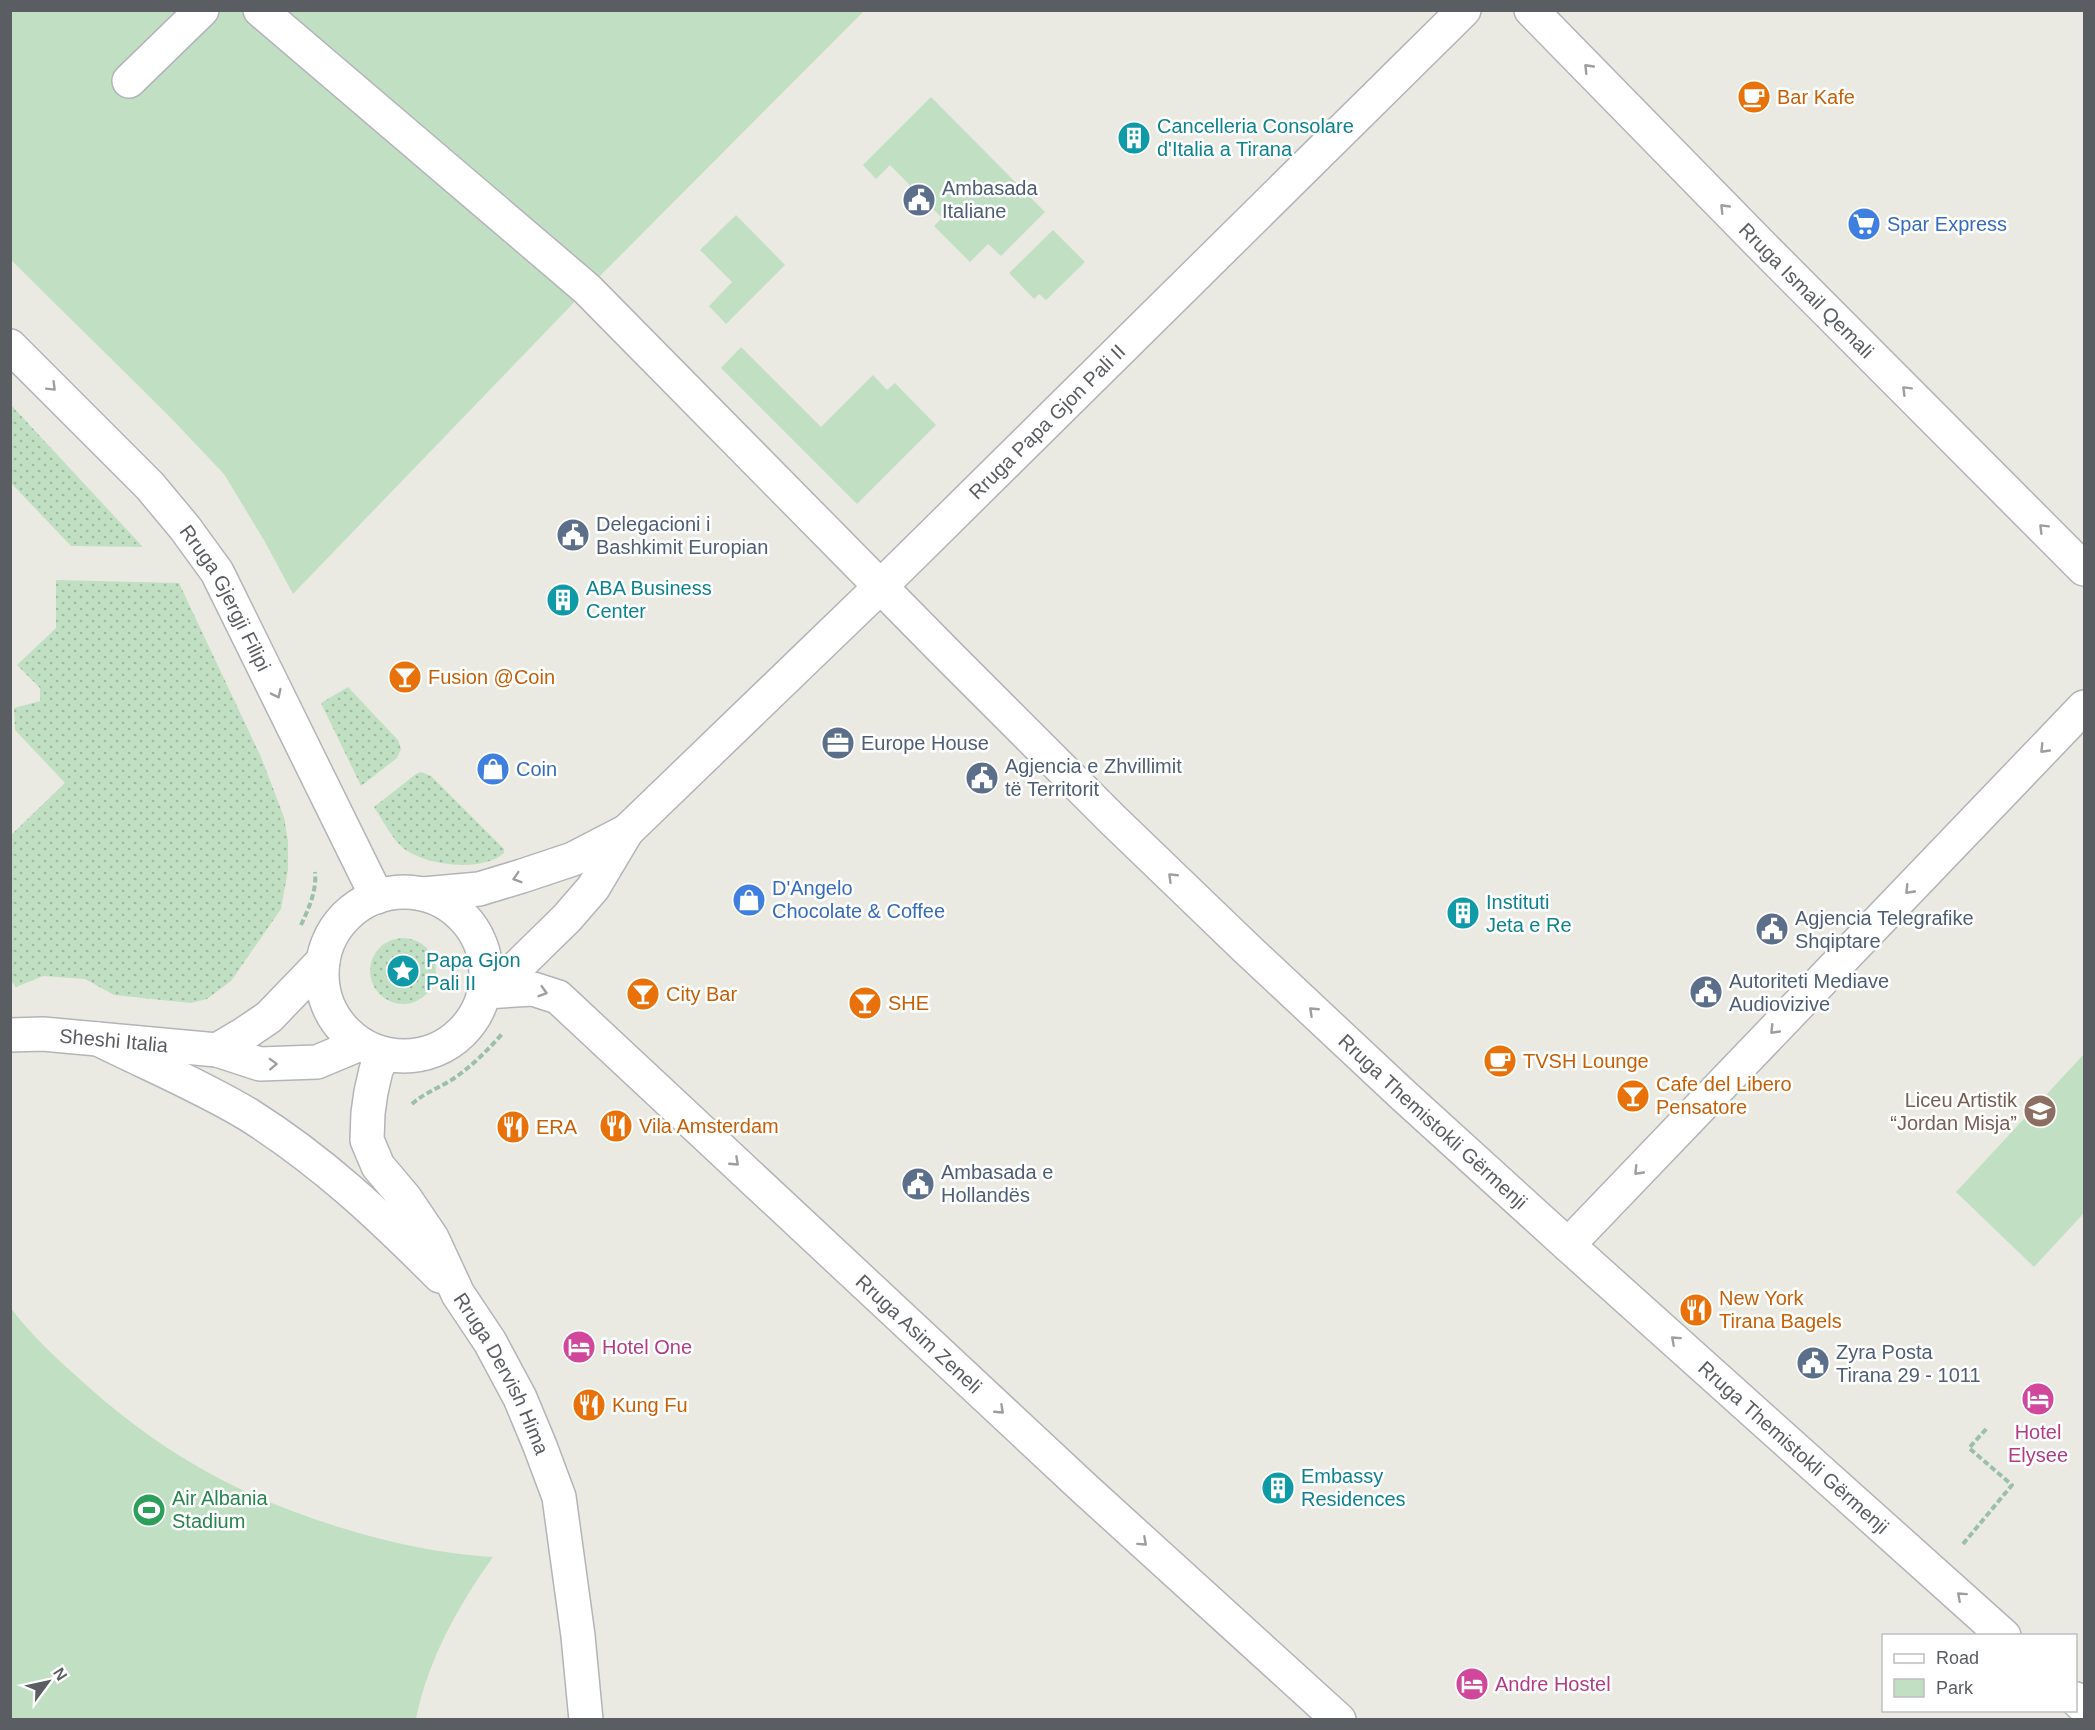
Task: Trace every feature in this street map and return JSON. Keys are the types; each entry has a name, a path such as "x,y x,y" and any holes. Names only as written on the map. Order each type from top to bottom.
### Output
{"street":[{"path":"129,81 202,10"},
{"name":"Rruga Themistokli Gërmenji","path":"260,10 587,289 880,587 1112,819 1238,940 1403,1095 1568,1245 2003,1634"},
{"name":"Rruga Papa Gjon Pali II","path":"485,990 516,968 567,918 593,888 627,831 880,587 1464,10"},
{"name":"Rruga Ismail Qemali","path":"1531,10 1757,241 2085,569"},
{"name":"Rruga Gjergji Filipi","path":"10,346 150,486 217,572 377,897"},
{"path":"1568,1245 2085,707"},
{"name":"Rruga Papa Gjon Pali II","path":"421,894 479,889 522,876 573,859 627,831"},
{"path":"399,892 421,894 445,902 464,918 479,938 486,963 485,990 475,1016 459,1036 436,1050 410,1056 372,1048 342,1028 330,1008 323,985 323,962 330,940 341,922 357,907 377,897 399,892"},
{"path":"217,1050 269,1017 323,962"},
{"name":"Rruga Asim Zeneli","path":"485,990 533,989 558,997 1085,1489 1339,1719"},
{"name":"Sheshi Italia","path":"10,1035 43,1035 217,1050 260,1064 316,1062 372,1048"},
{"path":"98,1039 212,1095 296,1147 351,1190 458,1294"},
{"name":"Rruga Dervish Hima","path":"372,1048 376,1070 368,1113 367,1140 378,1166 405,1198 432,1238 458,1294 490,1342 520,1398 559,1497 578,1636 586,1719"}],"path":[{"path":"297,933 310,905 316,879 315,869"},
{"path":"405,1112 419,1097 469,1068 507,1030"},
{"path":"1971,1535 2012,1485 1969,1448 1988,1427"}],"green space":[{"path":"10,11 864,11 587,289 293,594 224,474 167,414 11,260"},
{"path":"931,97 1045,212 1001,256 988,244 970,262 934,226 942,218 890,165 876,179 863,165"},
{"path":"736,215 785,265 726,324 709,306 732,282 700,250"},
{"path":"1053,230 1085,262 1046,300 1039,294 1034,299 1009,273"},
{"path":"741,347 821,427 873,375 887,390 895,383 936,425 857,504 721,368"},
{"path":"11,405 143,547 71,546 11,483"},
{"path":"56,580 179,583 261,757 284,817 288,841 288,870 281,909 231,981 207,999 191,1003 114,995 85,979 43,976 16,987 11,981 11,835 65,783 15,730 14,708 40,701 40,688 17,665 56,628"},
{"path":"348,687 398,740 401,749 397,758 361,786 321,703"},
{"path":"421,772 431,776 504,849 504,853 482,863 452,864 422,858 400,845 374,807"},
{"path":"409,938 427,947 434,958 436,971 434,984 427,995 416,1002 397,1004 379,995 372,984 370,965 379,947 390,940"},
{"path":"2084,1054 2084,1213 2034,1267 1956,1192"},
{"name":"Air Albania Stadium","path":"10,1307 45,1346 112,1407 173,1451 236,1487 305,1516 360,1533 435,1550 493,1557 456,1614 436,1655 416,1719 11,1719"}],"place":[{"name":"Bar Kafe","path":"1754,97"},
{"name":"Cancelleria Consolare d'Italia a Tirana","path":"1134,138"},
{"name":"Ambasada Italiane","path":"919,200"},
{"name":"Spar Express","path":"1864,224"},
{"name":"Delegacioni i Bashkimit Europian","path":"573,535"},
{"name":"ABA Business Center","path":"563,600"},
{"name":"Fusion @Coin","path":"405,677"},
{"name":"Europe House","path":"838,743"},
{"name":"Coin","path":"493,769"},
{"name":"Agjencia e Zhvillimit të Territorit","path":"982,778"},
{"name":"D'Angelo Chocolate & Coffee","path":"749,900"},
{"name":"Instituti Jeta e Re","path":"1463,913"},
{"name":"Agjencia Telegrafike Shqiptare","path":"1772,929"},
{"name":"Papa Gjon Pali II","path":"403,971"},
{"name":"Autoriteti Mediave Audiovizive","path":"1706,992"},
{"name":"City Bar","path":"643,994"},
{"name":"SHE","path":"865,1003"},
{"name":"TVSH Lounge","path":"1500,1061"},
{"name":"Cafe del Libero Pensatore","path":"1633,1096"},
{"name":"Liceu Artistik “Jordan Misja”","path":"2040,1111"},
{"name":"Vila Amsterdam","path":"616,1126"},
{"name":"ERA","path":"513,1127"},
{"name":"Ambasada e Hollandës","path":"918,1184"},
{"name":"New York Tirana Bagels","path":"1696,1310"},
{"name":"Hotel One","path":"579,1347"},
{"name":"Zyra Posta Tirana 29 - 1011","path":"1813,1363"},
{"name":"Hotel Elysee","path":"2038,1399"},
{"name":"Kung Fu","path":"589,1405"},
{"name":"Embassy Residences","path":"1278,1488"},
{"name":"Air Albania Stadium","path":"149,1510"},
{"name":"Andre Hostel","path":"1472,1684"}]}
